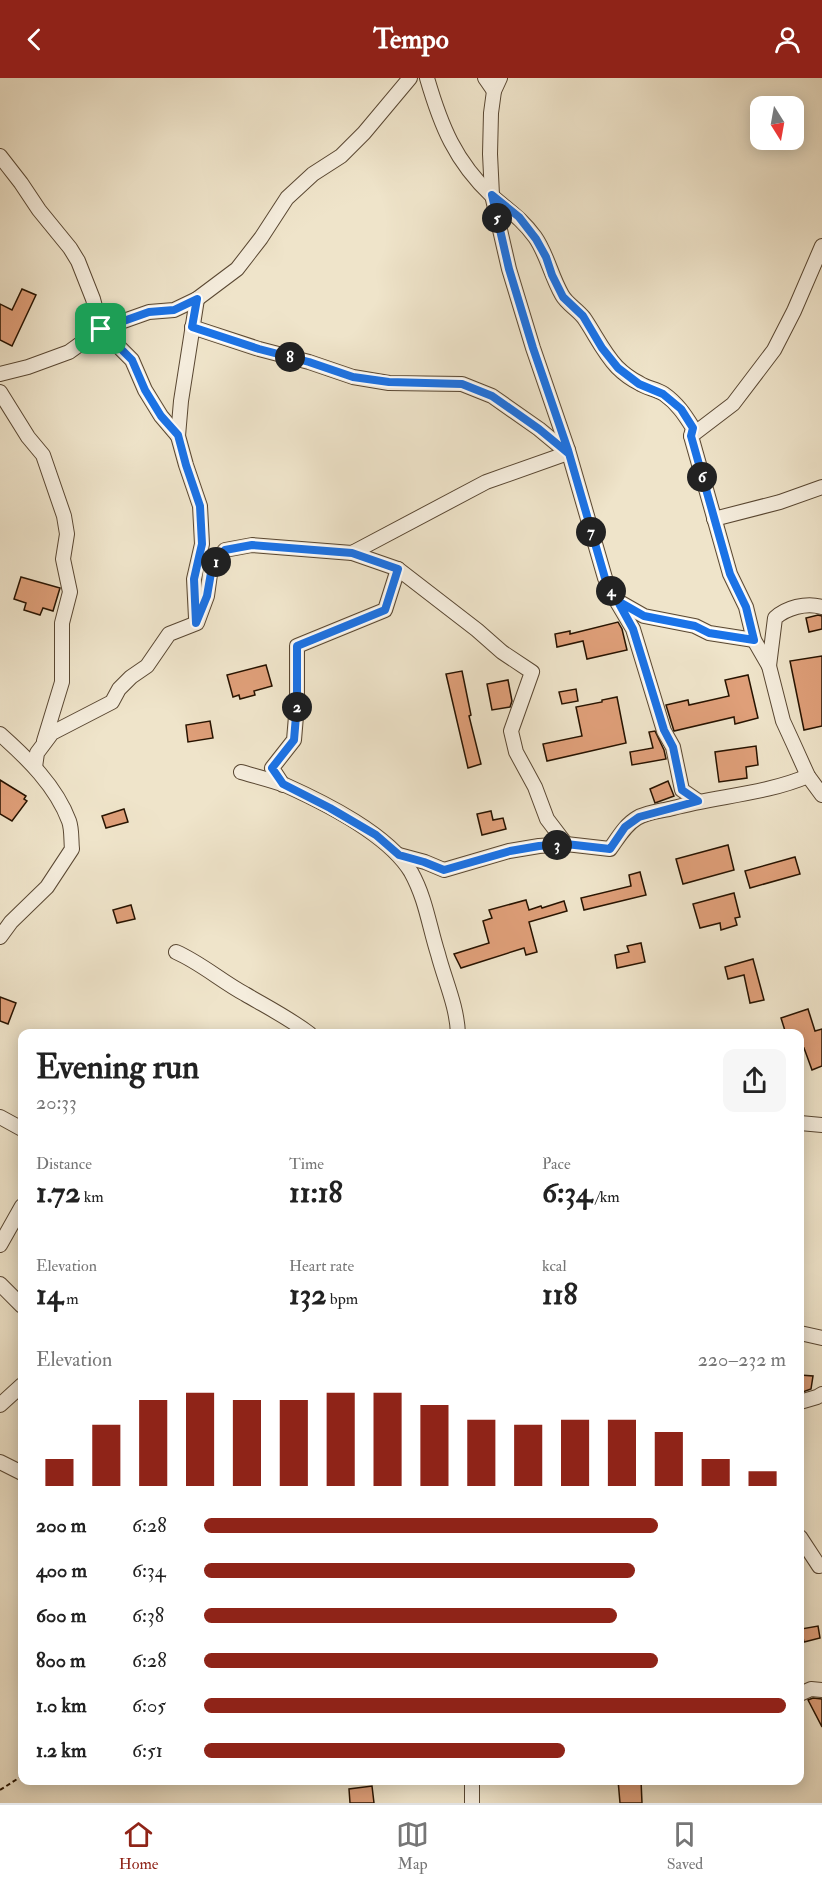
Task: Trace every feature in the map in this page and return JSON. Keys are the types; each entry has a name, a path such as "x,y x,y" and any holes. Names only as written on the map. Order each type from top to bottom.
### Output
{"street":[{"path":"0,374 28,367 69,352 101,329 149,312 174,310 197,299 237,269 287,198 313,174 341,156 364,133 410,78"},
{"path":"427,78 435,108 451,145 470,171 492,195 519,217 536,239 563,297 583,316 602,348 618,368 639,384 663,394 681,409 693,428 691,436 730,574 746,607 754,640 769,666 783,721 808,776 822,795"},
{"path":"485,78 497,84 491,113 492,195 509,269 568,451 605,578 633,629 664,730 673,747 682,790 698,801"},
{"path":"0,156 70,248 78,261 93,299 101,329 132,360 145,390 161,416 178,435"},
{"path":"691,436 733,404 774,350 794,311 822,246"},
{"path":"196,623 194,579 202,544 200,506 178,435 197,299"},
{"path":"192,327 353,377 389,382 462,384 492,396 568,451"},
{"path":"0,392 27,437 43,455 64,516 67,534 63,559 70,592 62,623 62,682 43,743"},
{"path":"352,553 486,482 568,451"},
{"path":"714,519 780,502 822,487"},
{"path":"35,767 37,753 52,734 112,702 119,689 147,666 170,634 196,623 207,596 212,567 225,550 252,545 352,553 398,569 502,652 532,672 511,731 516,752 535,787 547,819 566,844"},
{"path":"283,784 272,768 294,740 297,704 297,646 385,610 398,569"},
{"path":"616,600 644,616 695,626 709,633 754,640"},
{"path":"769,666 775,618 783,611 795,607 818,605 822,607"},
{"path":"0,734 35,767 58,797 69,822 72,849 47,887 10,922 0,937"},
{"path":"241,772 283,784 330,808 376,835 399,855 411,872 429,917 437,952 458,1017 458,1029"},
{"path":"399,855 444,870 510,851 539,846 566,844 610,849 625,827 639,817 808,776"},
{"path":"176,952 196,961 302,1029"},
{"path":"0,1117 18,1127"},
{"path":"804,1123 822,1125"},
{"path":"0,1245 18,1213"},
{"path":"0,1284 18,1302"},
{"path":"804,1334 822,1338"},
{"path":"0,1405 18,1389"},
{"path":"804,1401 822,1394"},
{"path":"0,1462 18,1471"},
{"path":"804,1543 819,1566 822,1565"},
{"path":"804,1692 811,1689 822,1690"},
{"path":"472,1785 472,1803"}],"path":[{"path":"0,1790 18,1779"}],"building":[{"path":"22,289 36,295 12,346 0,340 0,304 12,310"},
{"path":"21,577 60,588 53,611 43,608 40,615 24,610 26,603 14,599"},
{"path":"822,616 822,629 809,632 806,618"},
{"path":"618,622 627,650 587,659 583,641 557,647 555,634 570,631 570,634"},
{"path":"822,656 822,726 804,730 790,661"},
{"path":"266,665 272,686 254,691 255,695 240,699 239,695 233,697 227,675"},
{"path":"462,671 471,715 469,716 481,764 468,768 446,674"},
{"path":"748,675 758,718 735,724 734,717 674,731 666,705 688,700 689,705 729,696 725,680"},
{"path":"508,680 512,701 510,707 492,710 487,684"},
{"path":"576,689 578,701 562,704 559,692"},
{"path":"617,697 626,743 547,761 543,744 582,736 576,707"},
{"path":"210,721 213,738 188,742 186,725"},
{"path":"655,731 666,759 632,765 630,752 653,748 649,732"},
{"path":"756,746 758,765 746,767 747,778 719,782 715,752"},
{"path":"0,780 26,796 24,799 27,801 12,821 0,814"},
{"path":"668,781 674,796 655,803 650,789"},
{"path":"124,809 128,822 106,828 102,816"},
{"path":"491,811 493,820 503,818 506,829 482,835 477,814"},
{"path":"728,845 734,870 683,884 676,859"},
{"path":"795,857 800,874 750,888 745,871"},
{"path":"640,872 646,895 584,910 581,898 631,886 629,875"},
{"path":"734,893 740,917 735,918 737,925 721,930 720,923 700,928 693,904"},
{"path":"526,900 529,910 564,901 567,911 529,922 537,952 526,955 524,948 461,968 454,954 489,943 483,921 492,918 489,910"},
{"path":"131,905 135,919 117,923 113,910"},
{"path":"641,943 645,962 617,968 615,955 629,952 627,946"},
{"path":"753,959 764,1000 750,1003 744,975 728,979 725,967"},
{"path":"0,997 16,1003 8,1024 0,1021"},
{"path":"808,1009 815,1031 822,1029 822,1066 812,1070 804,1048 804,1029 784,1029 781,1018"},
{"path":"804,1375 813,1376 811,1389 804,1392"},
{"path":"818,1626 820,1638 804,1642 804,1628"},
{"path":"822,1699 822,1727 808,1700"},
{"path":"618,1785 641,1785 642,1803 620,1803"},
{"path":"372,1786 374,1803 350,1803 349,1789"}],"route":[{"path":"101,329 132,360 145,390 161,416 178,435 200,506 202,544 194,579 196,623 207,596 212,567 225,550 252,545 352,553 398,569 385,610 297,646 297,704 294,740 272,768 283,784 376,835 399,855 444,870 510,851 539,846 566,844 610,849 625,827 639,817 698,801 682,790 673,747 664,730 633,629 616,600 605,578 568,450 509,269 492,195 519,217 536,239 563,297 583,316 602,348 618,368 639,384 663,394 681,409 693,428 691,436 730,574 746,607 754,640 709,633 695,626 644,616 616,600 605,578 586,514 568,450 568,453 539,429 492,396 462,384 389,382 353,377 192,327 197,299 174,310 149,312 101,329"}]}
